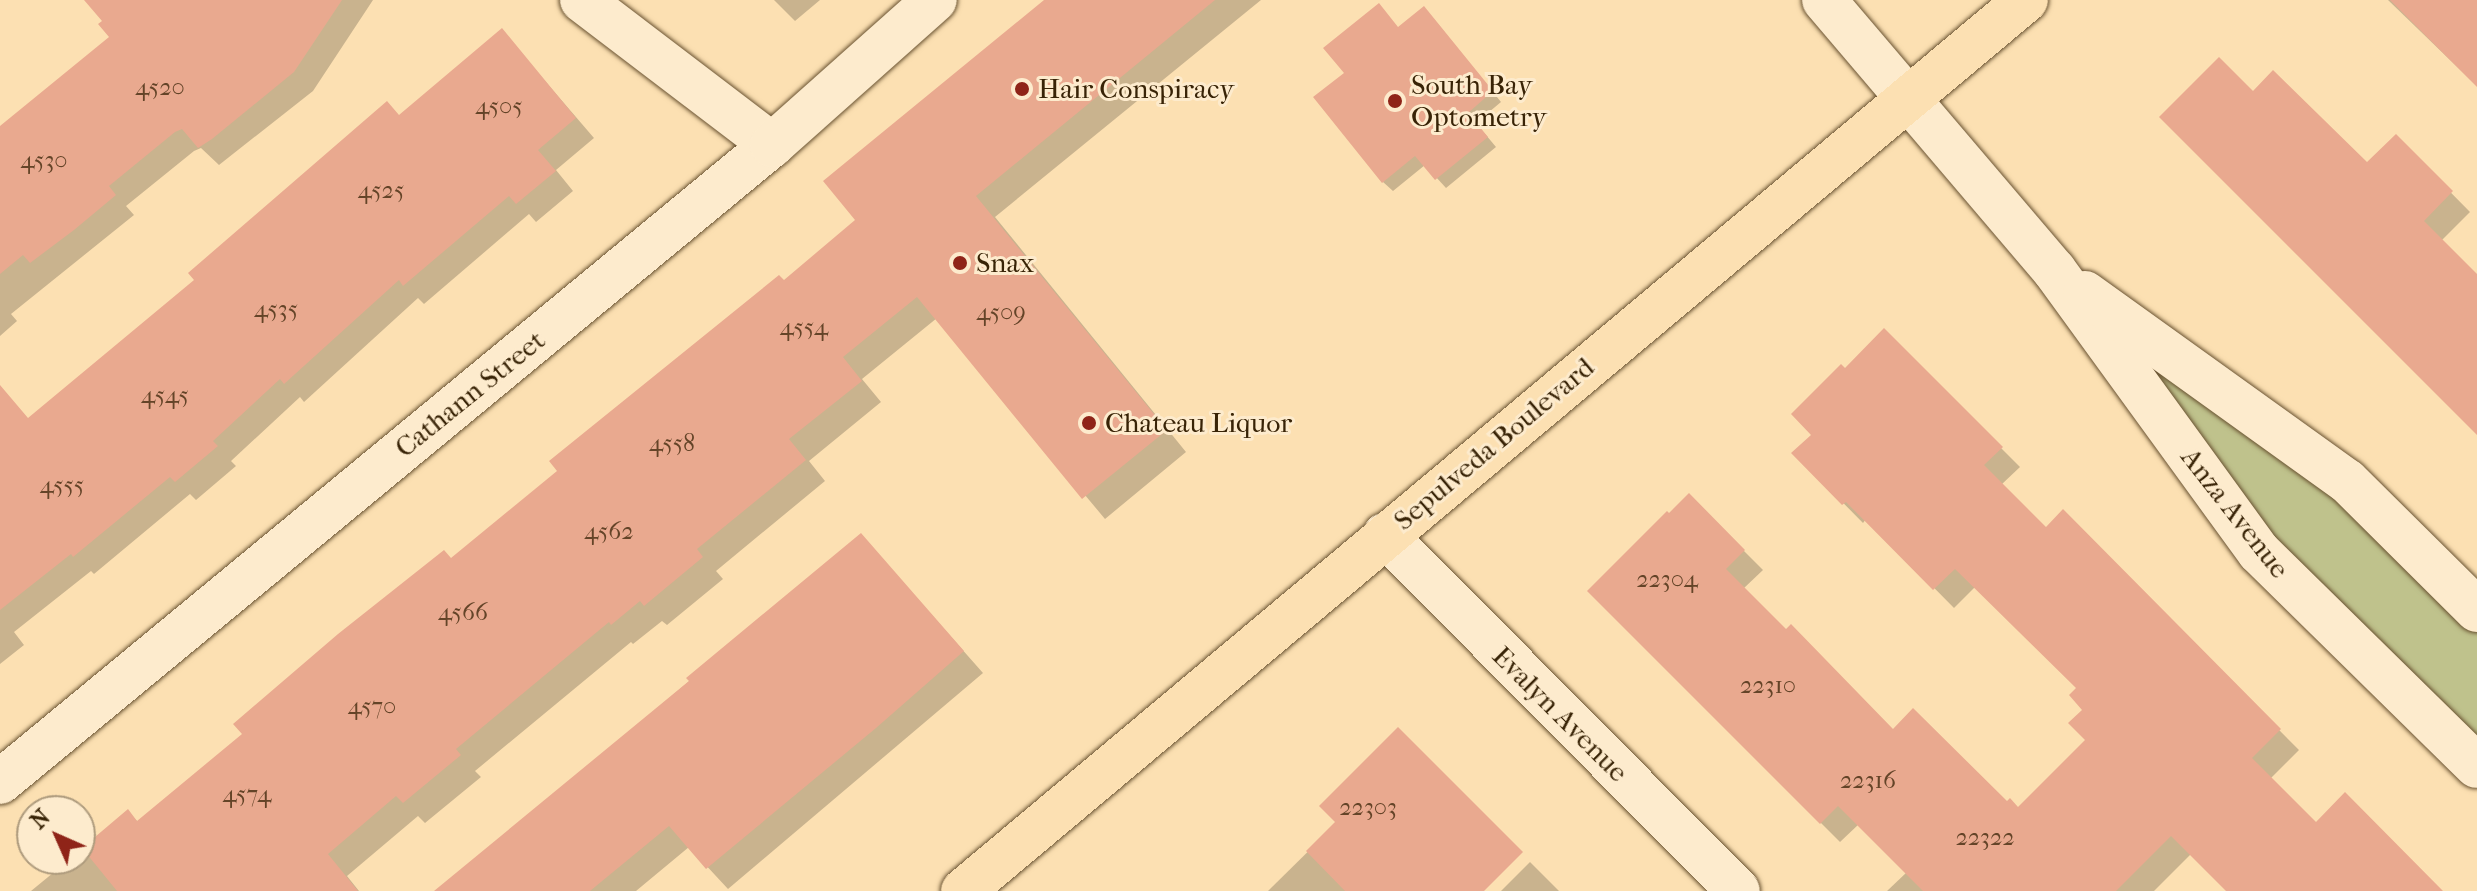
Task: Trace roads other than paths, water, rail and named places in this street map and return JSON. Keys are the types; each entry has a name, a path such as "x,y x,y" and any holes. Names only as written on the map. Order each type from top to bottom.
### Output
{"main road":[{"name":"Sepulveda Boulevard","path":"963,891 2026,0"}],"street":[{"path":"582,0 772,145"},
{"name":"Cathann Street","path":"0,782 772,145 935,0"},
{"name":"Anza Avenue","path":"1824,0 2054,270 2259,552 2477,766"},
{"name":"Anza Avenue","path":"2054,270 2347,481 2477,610"},
{"name":"Evalyn Avenue","path":"1385,535 1738,891"}],"place":[{"name":"Hair Conspiracy","path":"1022,89"},
{"name":"South Bay Optometry","path":"1395,101"},
{"name":"Snax","path":"960,263"},
{"name":"Chateau Liquor","path":"1089,423"}]}
